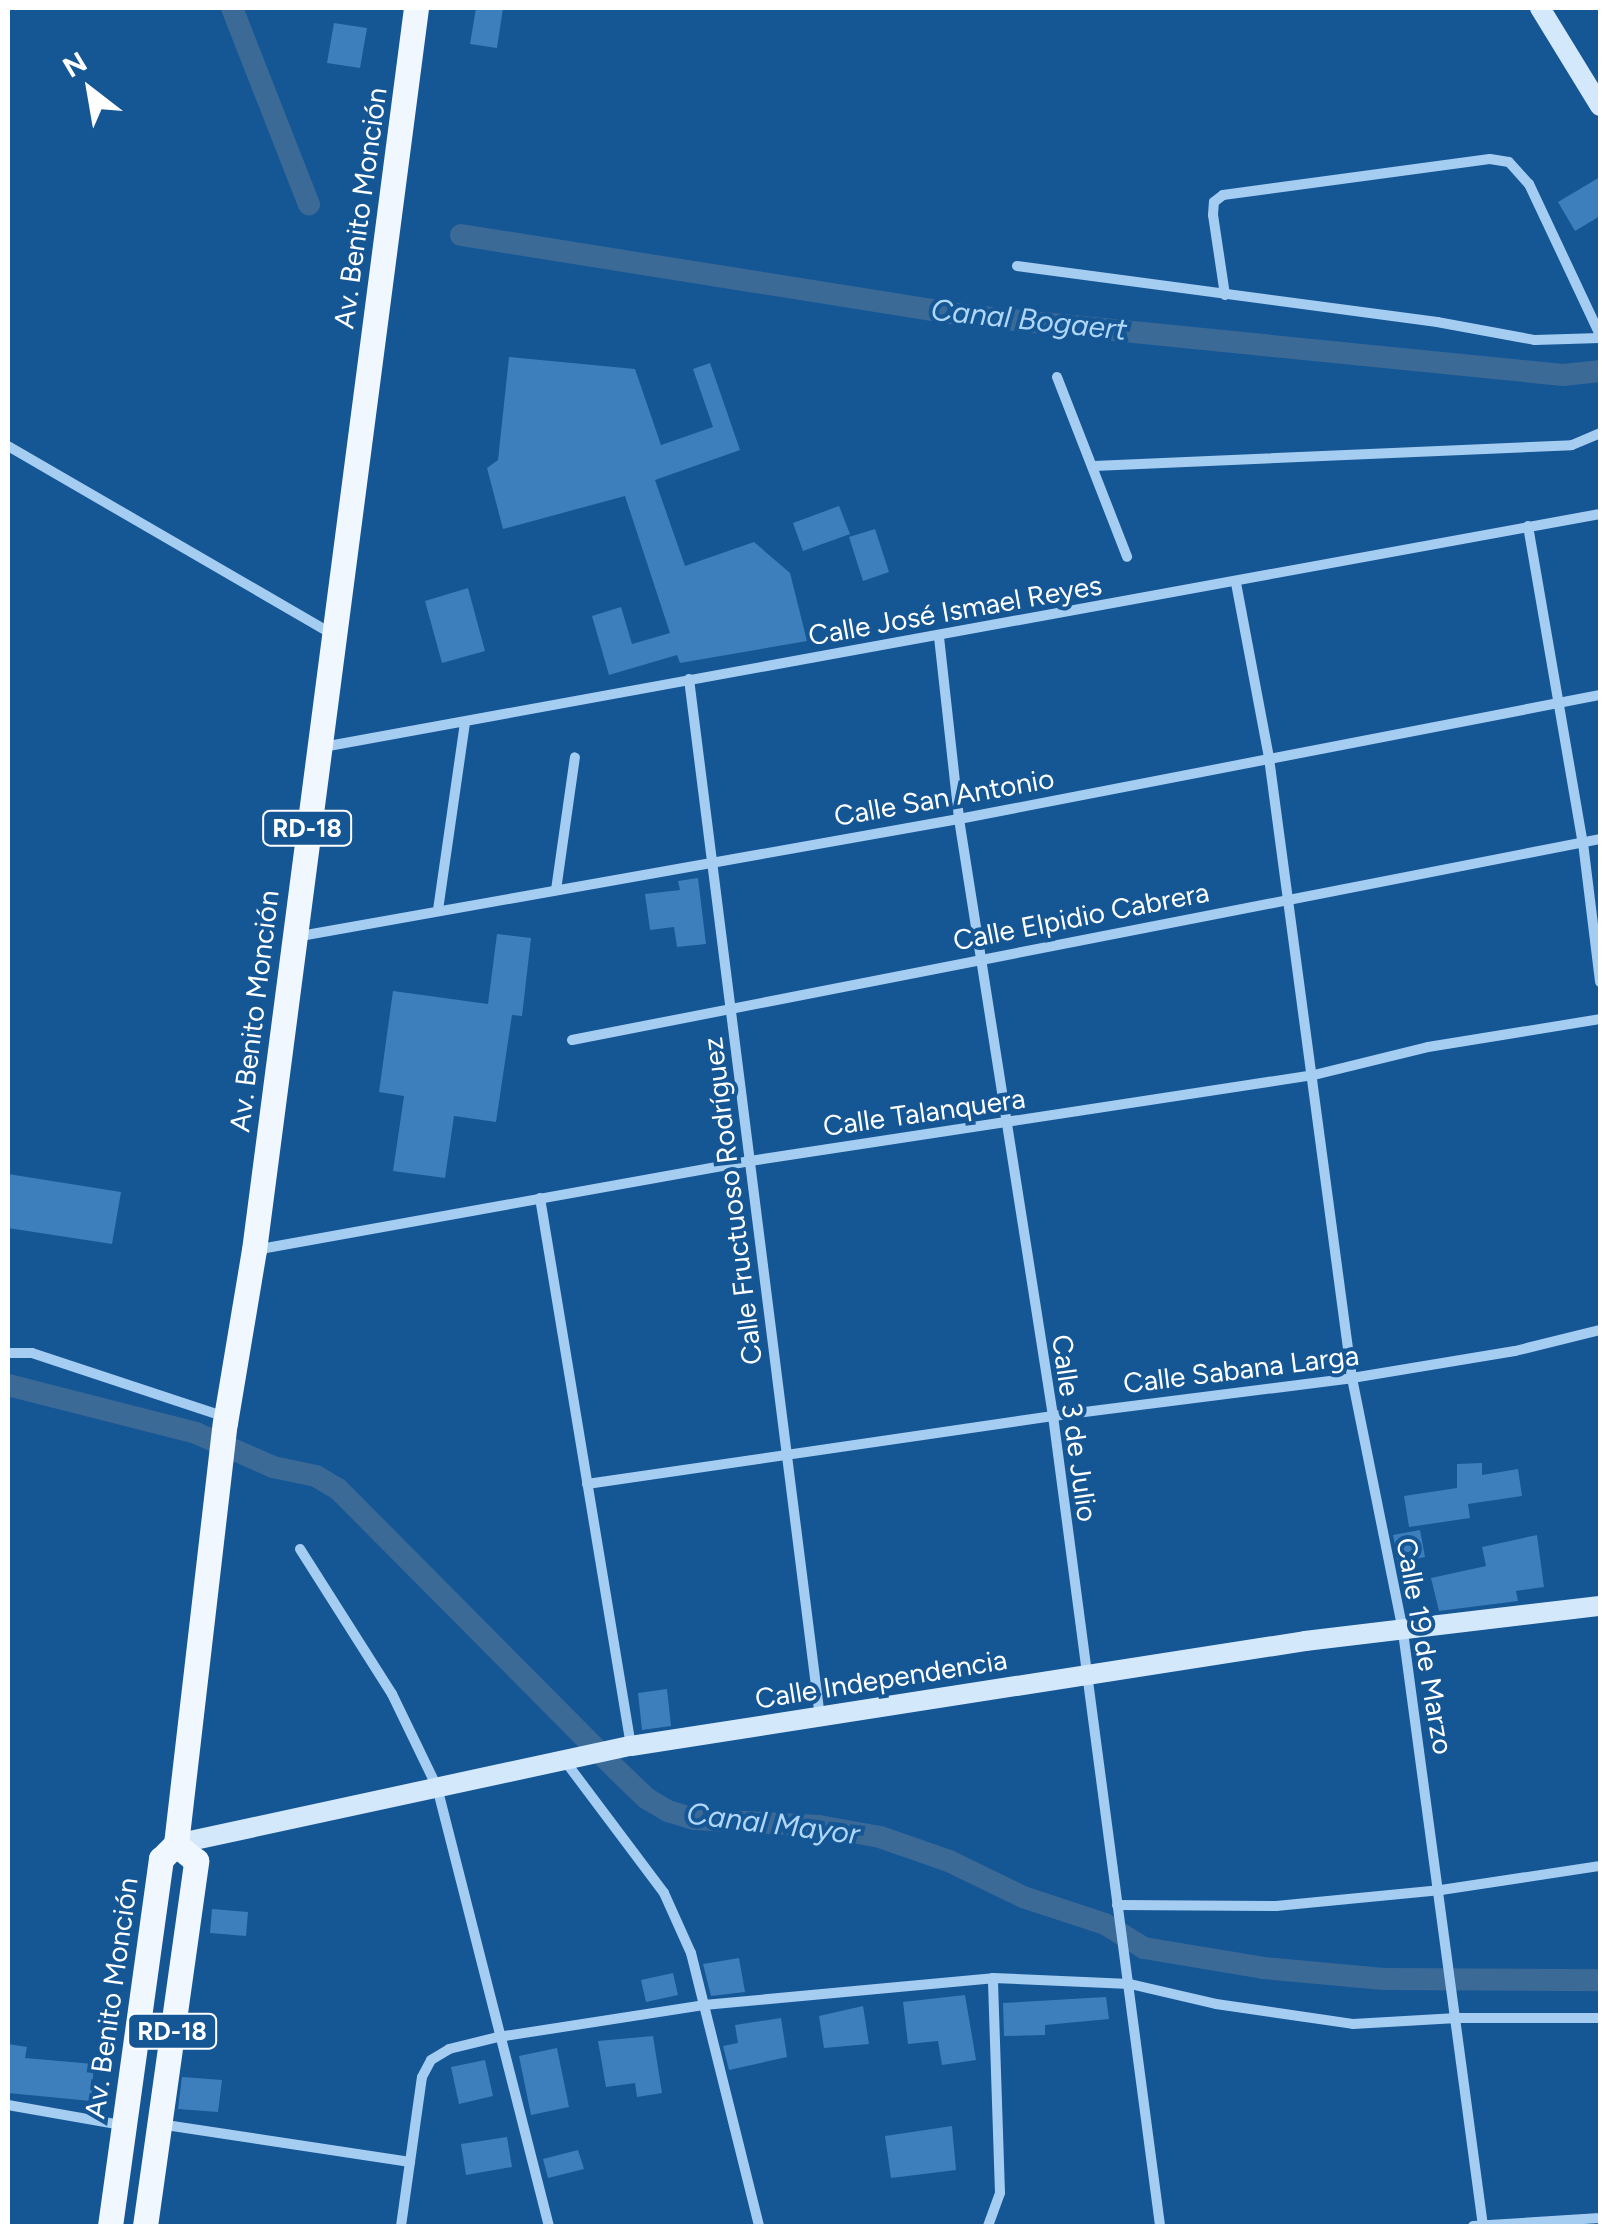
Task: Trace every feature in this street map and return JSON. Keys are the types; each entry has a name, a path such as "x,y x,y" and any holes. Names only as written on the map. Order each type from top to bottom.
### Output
{"main road":[{"name":"Av. Benito Monción","path":"110,2226 161,1858 176,1844 225,1420 254,1250 316,748 395,188 416,8"},
{"name":"Av. Benito Monción","path":"145,2226 196,1861 176,1844"}],"street":[{"path":"1540,8 1600,106"},
{"path":"1017,266 1224,294 1436,322 1535,340 1600,337 1529,184 1509,162 1490,159 1223,195 1214,202 1214,215 1224,294"},
{"path":"1057,377 1127,556"},
{"path":"1094,466 1572,445 1600,433"},
{"path":"8,446 332,634"},
{"name":"Calle José Ismael Reyes","path":"316,748 689,679 939,638 1600,514"},
{"path":"1528,526 1582,844 1600,982"},
{"name":"Calle 19 de Marzo","path":"1236,583 1268,758 1314,1075 1352,1378 1403,1632 1451,1964 1483,2226"},
{"name":"Calle 3 de Julio","path":"939,638 959,819 1052,1416 1160,2226"},
{"name":"Calle Fructuoso Rodríguez","path":"689,679 820,1717"},
{"name":"Calle San Antonio","path":"294,938 959,819 1600,695"},
{"path":"438,910 465,722"},
{"path":"556,890 575,756"},
{"name":"Calle Elpidio Cabrera","path":"572,1040 732,1005 1600,840"},
{"name":"Calle Talanquera","path":"254,1250 750,1161 1314,1075 1428,1047 1600,1019"},
{"path":"540,1198 628,1747"},
{"name":"Calle Sabana Larga","path":"587,1484 1052,1416 1352,1378 1515,1351 1600,1330"},
{"path":"8,1353 32,1353 225,1420"},
{"path":"300,1548 400,1708 437,1788 548,2226"},
{"name":"Calle Independencia","path":"176,1844 628,1747 1306,1640 1403,1632 1600,1606"},
{"path":"571,1760 664,1893 691,1953 759,2226"},
{"path":"1118,1910 1276,1906 1441,1890 1600,1866"},
{"path":"988,2226 1000,2193 992,1978"},
{"path":"401,2226 422,2078 431,2060 448,2050 498,2038 704,2005 992,1978 1130,1984 1216,2004 1353,2024 1457,2018 1600,2018"},
{"path":"8,2105 122,2125"},
{"path":"159,2124 410,2162"},
{"path":"1474,2226 1600,2218"}],"building":[{"path":"476,8 503,8 497,48 470,44"},
{"path":"334,23 367,28 360,68 327,63"},
{"path":"1600,177 1600,216 1575,231 1558,202"},
{"path":"509,357 635,369 661,445 713,427 693,369 710,363 740,450 655,480 685,566 754,542 790,573 807,641 680,663 677,655 609,675 592,616 621,607 632,644 670,633 625,496 503,529 487,468 498,460"},
{"path":"839,506 850,534 803,551 793,523"},
{"path":"875,529 889,572 863,581 849,537"},
{"path":"468,588 485,651 442,663 425,601"},
{"path":"698,878 706,944 677,947 674,927 650,930 645,894 680,890 678,881"},
{"path":"497,934 531,938 522,1016 512,1015 496,1122 454,1116 445,1178 393,1171 404,1096 379,1092 393,991 488,1004"},
{"path":"8,1174 121,1192 112,1244 8,1228"},
{"path":"1482,1463 1482,1475 1518,1469 1522,1496 1468,1504 1470,1518 1409,1527 1404,1496 1457,1488 1457,1464"},
{"path":"1420,1530 1425,1557 1398,1562 1393,1535"},
{"path":"1537,1535 1544,1587 1516,1591 1518,1601 1439,1611 1431,1578 1486,1566 1482,1547"},
{"path":"667,1689 671,1726 642,1730 638,1693"},
{"path":"212,1909 248,1912 246,1936 210,1933"},
{"path":"739,1958 745,1992 711,1996 703,1964"},
{"path":"673,1973 678,1995 646,2002 641,1980"},
{"path":"965,1995 976,2060 942,2065 938,2041 908,2044 903,2002"},
{"path":"1106,1997 1109,2019 1045,2025 1045,2035 1004,2036 1003,2003"},
{"path":"863,2006 869,2044 824,2048 819,2016"},
{"path":"781,2018 787,2057 729,2070 723,2046 738,2043 735,2025"},
{"path":"653,2036 662,2093 637,2097 635,2083 606,2087 598,2041"},
{"path":"8,2044 27,2047 25,2058 94,2064 91,2101 8,2093"},
{"path":"557,2048 569,2107 531,2115 519,2056"},
{"path":"485,2060 493,2096 459,2104 451,2067"},
{"path":"182,2077 222,2080 218,2112 178,2109"},
{"path":"952,2126 956,2170 891,2178 885,2136"},
{"path":"507,2137 512,2167 466,2175 461,2144"},
{"path":"578,2150 584,2169 548,2178 543,2159"}],"waterway":[{"name":"Canal Bogaert","path":"232,8 309,204"},
{"name":"Canal Bogaert","path":"461,235 963,315 1563,375 1600,371"},
{"name":"Canal Mayor","path":"8,1385 196,1433 273,1467 316,1476 338,1489 617,1770 646,1798 668,1811 694,1819 819,1826 880,1837 949,1861 1023,1897 1105,1924 1144,1948 1263,1968 1384,1979 1600,1980"}]}
